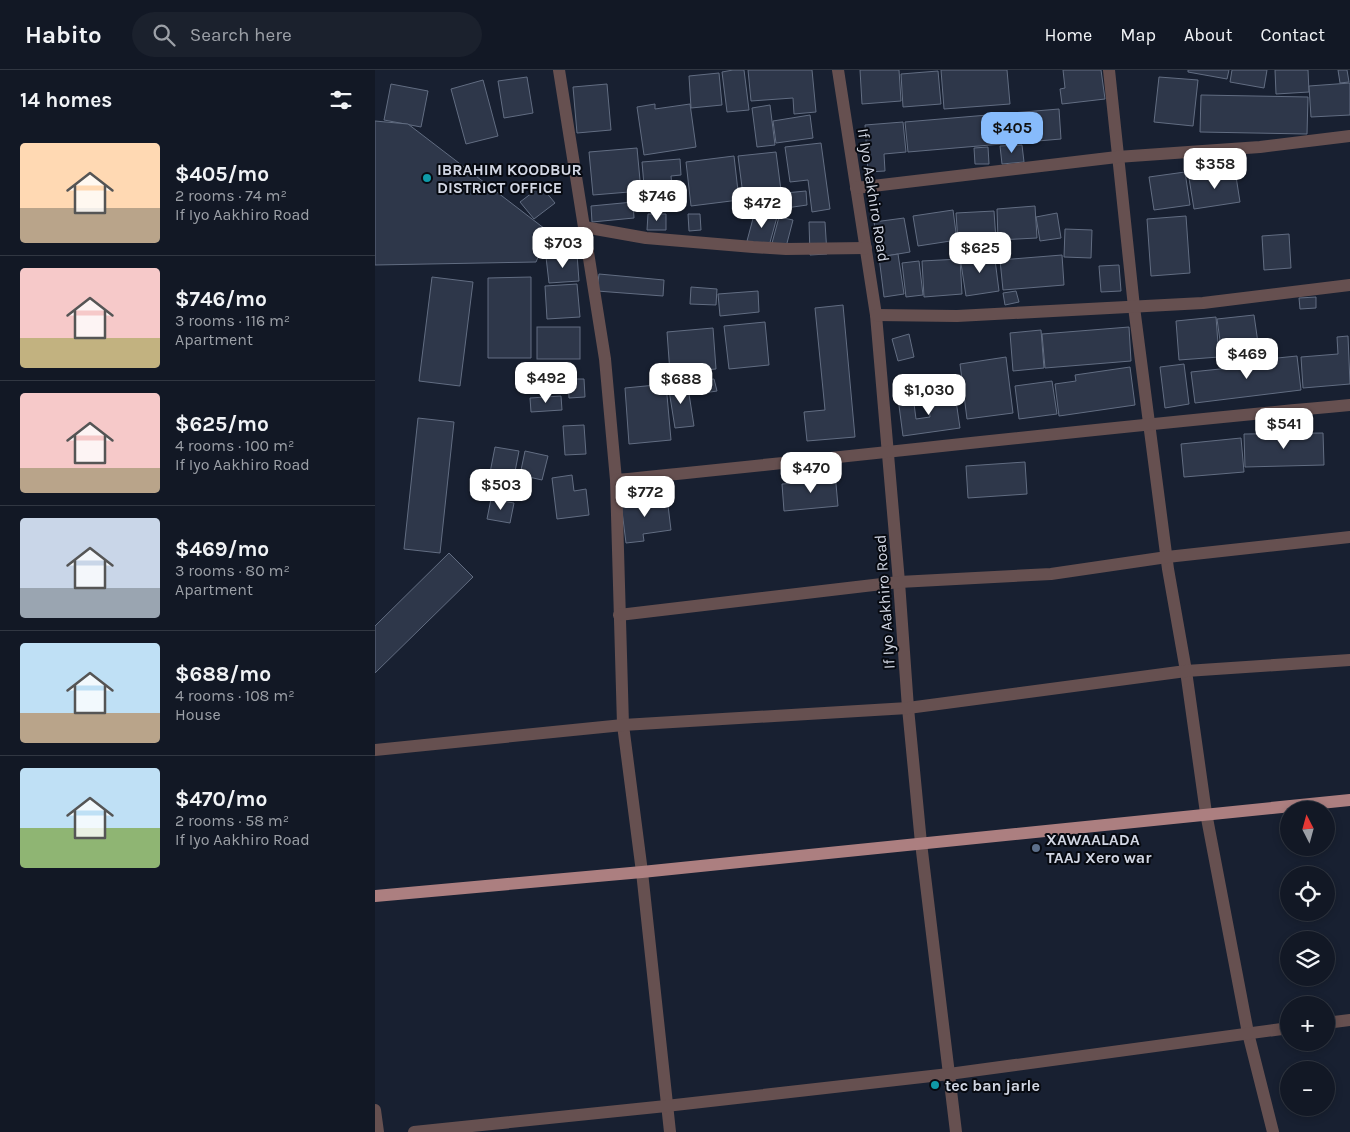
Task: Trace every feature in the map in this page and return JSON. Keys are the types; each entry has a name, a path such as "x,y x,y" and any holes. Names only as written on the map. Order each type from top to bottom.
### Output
{"main road":[{"path":"375,896 642,872 1350,800"}],"street":[{"path":"559,70 605,359 616,480 623,725 642,872 670,1132"},
{"name":"If Iyo Aakhiro Road","path":"838,70 876,315 921,843 956,1132"},
{"path":"1109,70 1117,157 1149,423 1167,557 1186,671 1206,814 1247,1033 1273,1132"},
{"path":"856,188 1117,157 1260,147 1350,136"},
{"path":"584,227 646,238 753,247 786,249 866,248"},
{"path":"876,315 957,316 1203,303 1350,285"},
{"path":"616,480 888,453 1149,423 1350,405"},
{"path":"619,615 899,582 1051,574 1167,557 1350,537"},
{"path":"375,750 623,725 908,708 1186,671 1350,660"},
{"path":"1335,1022 1350,1020"},
{"path":"414,1132 949,1074 1280,1029"},
{"path":"375,1110 378,1132"}],"building":[{"path":"744,70 749,110 727,112 722,72"},
{"path":"748,70 812,70 816,112 794,114 793,98 751,101"},
{"path":"860,70 899,70 901,101 862,104"},
{"path":"941,70 1007,70 1010,104 944,109"},
{"path":"1063,70 1101,70 1105,99 1062,104 1060,89 1065,88"},
{"path":"1188,70 1229,70 1227,79 1188,72"},
{"path":"1232,70 1267,70 1264,88 1230,82"},
{"path":"1275,70 1308,70 1309,92 1276,94"},
{"path":"1338,70 1347,70 1349,82 1340,83"},
{"path":"938,71 941,104 903,107 901,74"},
{"path":"719,73 722,105 691,108 689,76"},
{"path":"527,77 533,113 504,118 498,81"},
{"path":"1159,77 1198,80 1193,126 1154,122"},
{"path":"483,80 498,136 466,144 451,89"},
{"path":"1350,83 1350,115 1311,117 1309,86"},
{"path":"391,84 428,91 421,127 384,120"},
{"path":"607,84 611,130 577,133 573,87"},
{"path":"1201,95 1308,97 1307,134 1200,132"},
{"path":"655,104 655,109 690,104 696,147 644,155 637,107"},
{"path":"770,105 775,145 757,147 752,108"},
{"path":"1059,109 1061,139 908,152 905,122"},
{"path":"810,115 813,138 776,143 773,121"},
{"name":"IBRAHIM KOODBUR DISTRICT OFFICE","path":"375,121 408,124 549,232 536,262 375,265"},
{"path":"903,122 906,152 884,154 885,171 868,172 865,125"},
{"path":"821,143 830,209 812,212 808,180 790,182 785,147"},
{"path":"1022,145 1024,162 1002,164 1000,146"},
{"path":"988,147 989,164 975,164 974,148"},
{"path":"637,148 641,191 593,195 589,152"},
{"path":"776,152 782,198 744,203 738,156"},
{"path":"734,156 739,200 691,206 686,162"},
{"path":"680,159 681,175 671,176 673,195 645,197 642,162"},
{"path":"1235,170 1240,202 1194,209 1189,178"},
{"path":"1185,172 1190,205 1154,210 1149,177"},
{"path":"541,186 555,203 534,219 520,202"},
{"path":"806,191 807,205 786,208 785,193"},
{"path":"633,202 634,218 592,222 591,206"},
{"path":"1035,206 1037,238 998,240 997,209"},
{"path":"953,210 957,240 918,246 913,216"},
{"path":"755,211 777,217 769,246 747,241"},
{"path":"994,211 996,240 958,243 956,213"},
{"path":"1057,213 1061,238 1040,241 1036,217"},
{"path":"648,214 666,214 666,230 647,230"},
{"path":"688,214 700,214 701,230 689,231"},
{"path":"1186,216 1190,273 1151,276 1147,219"},
{"path":"779,217 793,220 786,247 772,243"},
{"path":"904,218 910,252 880,257 874,222"},
{"path":"809,222 825,222 827,254 810,255"},
{"path":"1065,229 1092,230 1091,258 1064,257"},
{"path":"1289,234 1291,268 1264,270 1262,236"},
{"path":"994,252 999,291 966,296 960,257"},
{"path":"577,254 579,281 549,283 546,257"},
{"path":"898,254 904,294 884,297 879,257"},
{"path":"1062,255 1064,285 1003,290 1000,260"},
{"path":"960,259 962,294 924,297 922,261"},
{"path":"919,261 923,295 906,297 902,263"},
{"path":"1119,265 1121,291 1101,292 1099,266"},
{"path":"599,274 664,280 663,296 597,291"},
{"path":"432,277 473,282 460,386 419,381"},
{"path":"531,277 531,358 488,358 488,278"},
{"path":"577,284 580,317 547,319 545,286"},
{"path":"691,287 717,289 716,305 690,304"},
{"path":"758,291 759,312 720,316 718,294"},
{"path":"1016,291 1019,302 1005,305 1003,293"},
{"path":"1316,297 1316,308 1300,309 1299,298"},
{"path":"843,305 855,437 807,441 804,412 825,410 815,308"},
{"path":"1254,315 1259,350 1222,355 1217,319"},
{"path":"1216,317 1219,357 1179,360 1176,321"},
{"path":"765,322 769,365 729,369 724,326"},
{"path":"537,327 580,327 580,359 537,359"},
{"path":"1129,327 1131,361 1045,368 1042,334"},
{"path":"713,328 716,369 670,373 667,332"},
{"path":"1041,330 1044,368 1013,371 1010,333"},
{"path":"909,334 914,357 898,361 892,339"},
{"path":"1348,336 1350,384 1303,388 1301,357 1338,354 1337,337"},
{"path":"1297,356 1301,390 1195,403 1191,372 1249,366 1248,361"},
{"path":"1006,357 1013,413 967,419 960,364"},
{"path":"1184,364 1189,404 1165,408 1160,367"},
{"path":"1130,367 1135,405 1059,416 1055,384 1076,381 1075,375"},
{"path":"568,379 584,379 585,397 569,398"},
{"path":"714,379 717,391 697,394 695,381"},
{"path":"918,379 920,393 896,396 895,382"},
{"path":"687,381 694,426 675,428 668,384"},
{"path":"1052,381 1057,414 1019,419 1015,386"},
{"path":"666,384 671,440 629,444 625,388"},
{"path":"955,394 960,428 903,436 898,398 913,396 916,419 930,417 928,398"},
{"path":"561,396 562,410 531,412 530,398"},
{"path":"418,418 454,422 440,553 404,549"},
{"path":"584,425 586,454 565,455 563,426"},
{"path":"1323,433 1324,465 1245,467 1244,434"},
{"path":"1241,438 1244,472 1184,477 1181,444"},
{"path":"495,447 519,451 512,487 488,483"},
{"path":"525,451 548,456 542,480 520,475"},
{"path":"1025,462 1027,494 968,498 966,466"},
{"path":"835,473 838,506 784,511 782,484 811,482 810,476"},
{"path":"572,475 574,491 586,489 589,515 557,519 552,478"},
{"path":"667,497 671,530 643,534 644,541 626,543 621,503"},
{"path":"491,499 514,503 510,523 487,519"},
{"path":"449,553 473,577 375,673 375,626"}],"place":[{"name":"IBRAHIM KOODBUR DISTRICT OFFICE","path":"427,178"},
{"name":"XAWAALADA TAAJ Xero war","path":"1036,848"},
{"name":"tec ban jarle","path":"935,1085"}]}
